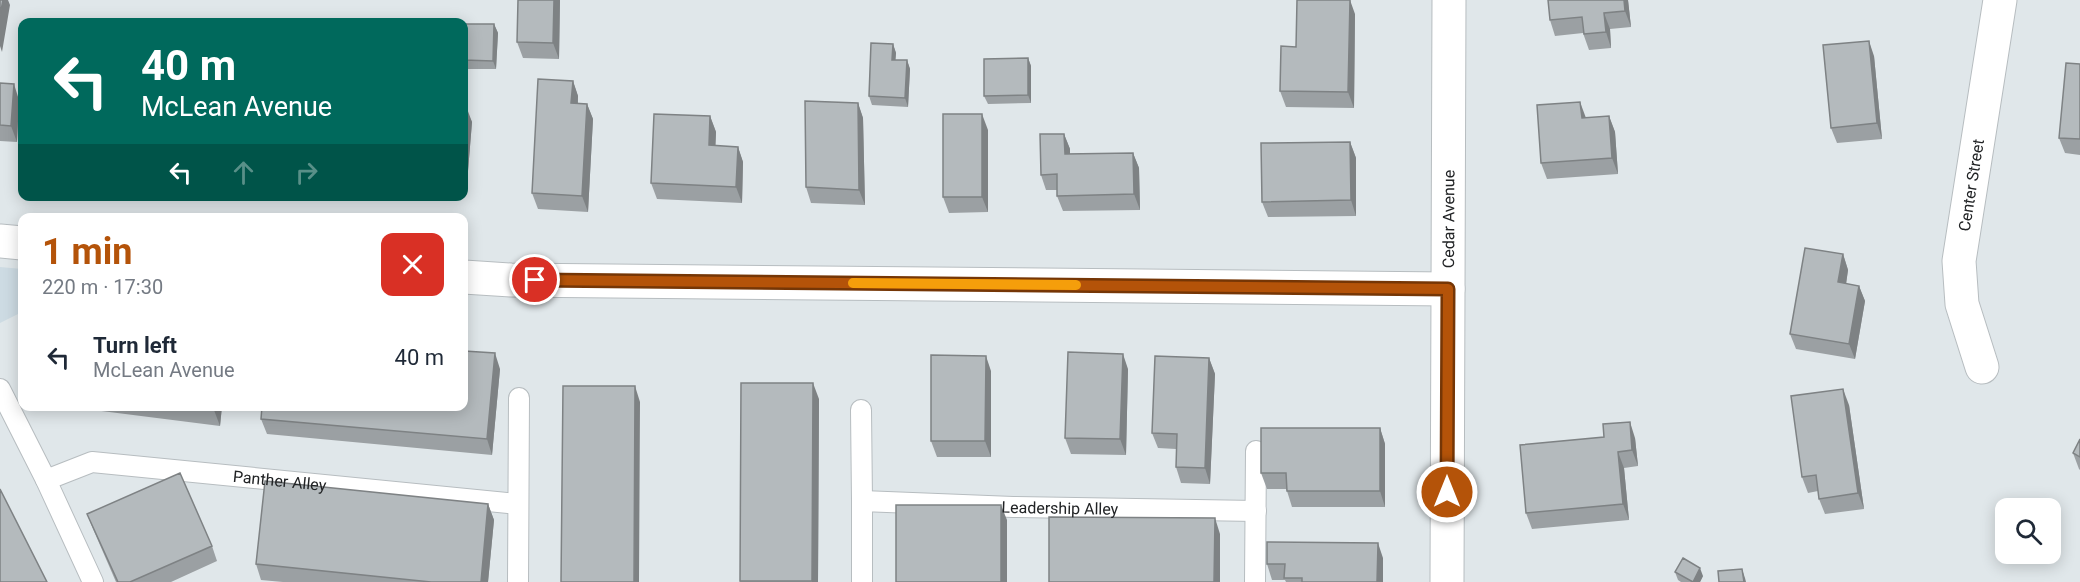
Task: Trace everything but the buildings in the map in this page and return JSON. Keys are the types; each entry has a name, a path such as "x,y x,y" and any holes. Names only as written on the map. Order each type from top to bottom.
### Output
{"street":[{"name":"Cedar Avenue","path":"1447,582 1449,0"},
{"name":"Center Street","path":"1982,367 1962,303 1959,261 2000,0"},
{"path":"0,241 18,243"},
{"path":"468,277 1448,289"}],"lane":[{"path":"0,389 46,480 93,582"},
{"path":"519,398 519,582"},
{"path":"861,410 862,582"},
{"path":"1256,452 1256,582"},
{"name":"Panther Alley","path":"46,480 92,462 518,504"},
{"name":"Leadership Alley","path":"862,501 1013,507 1256,511"}],"shaded area":[{"path":"0,267 18,269 18,314 0,323"}],"slow traffic":[{"path":"853,283 1076,285"}],"route":[{"path":"535,280 1448,289 1447,492"}]}
